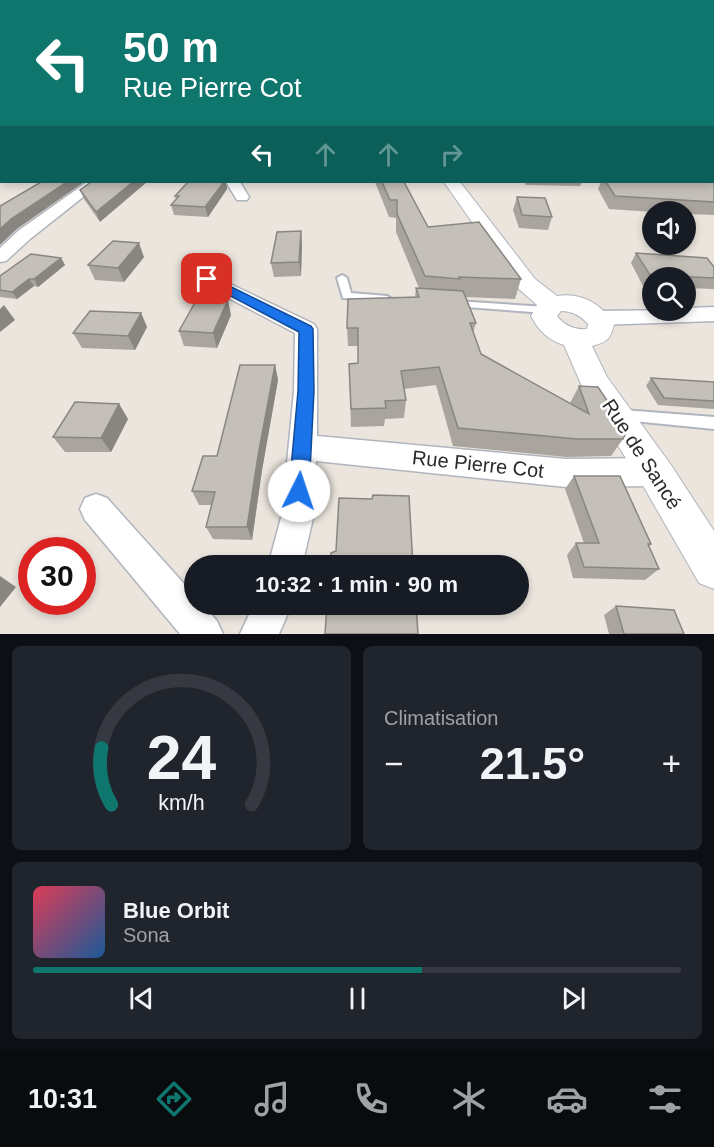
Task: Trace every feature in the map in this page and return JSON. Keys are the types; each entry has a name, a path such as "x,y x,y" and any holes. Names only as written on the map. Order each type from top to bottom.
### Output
{"street":[{"path":"0,257 24,235 94,183"},
{"path":"234,183 242,196"},
{"path":"453,183 527,284 549,308 572,304 587,309 586,328 714,314"},
{"path":"207,279 306,329 306,391 298,514 288,555"},
{"name":"Rue de Sancé","path":"586,328 595,383 714,568"},
{"name":"Rue Pierre Cot","path":"302,447 566,473 654,472"},
{"path":"96,510 204,634"},
{"path":"259,634 268,615"}],"lane":[{"path":"342,278 347,296 394,300"},
{"path":"440,303 549,308"},
{"path":"617,414 714,423"}],"building":[{"path":"39,183 65,183 11,219 0,229 0,206"},
{"path":"90,183 132,183 96,212 80,190"},
{"path":"187,183 223,183 205,207 171,205 179,196 175,196"},
{"path":"382,183 405,183 428,227 479,222 521,279 459,277 460,279 425,276 397,214 397,200 390,200"},
{"path":"607,183 714,183 714,202 615,196"},
{"path":"517,197 545,198 552,217 522,215"},
{"path":"301,231 299,262 271,263 277,232"},
{"path":"113,241 139,243 118,268 88,265"},
{"path":"636,253 707,258 714,267 714,278 696,277 696,267 645,267"},
{"path":"31,254 61,258 34,279 29,279 12,292 0,290 0,276"},
{"path":"416,288 463,291 476,323 470,323 481,354 589,414 579,386 598,387 627,430 623,439 577,439 458,428 439,367 401,371 406,400 385,401 386,408 351,409 349,364 358,363 358,328 347,328 348,299 419,297"},
{"path":"197,299 228,300 213,333 179,331"},
{"path":"90,311 141,313 128,336 73,333"},
{"path":"240,365 275,365 247,527 206,527 215,492 192,491 203,456 217,456"},
{"path":"651,378 714,382 714,401 664,398"},
{"path":"75,402 119,404 101,438 53,437"},
{"path":"574,476 620,476 651,544 648,544 659,569 584,567 576,543 599,543"},
{"path":"373,495 409,496 412,555 331,555 336,551 339,498 372,499"},
{"path":"616,606 674,610 684,634 624,634"},
{"path":"326,615 417,615 418,634 325,634"}],"route":[{"path":"207,279 306,329 306,391 299,491"}]}
